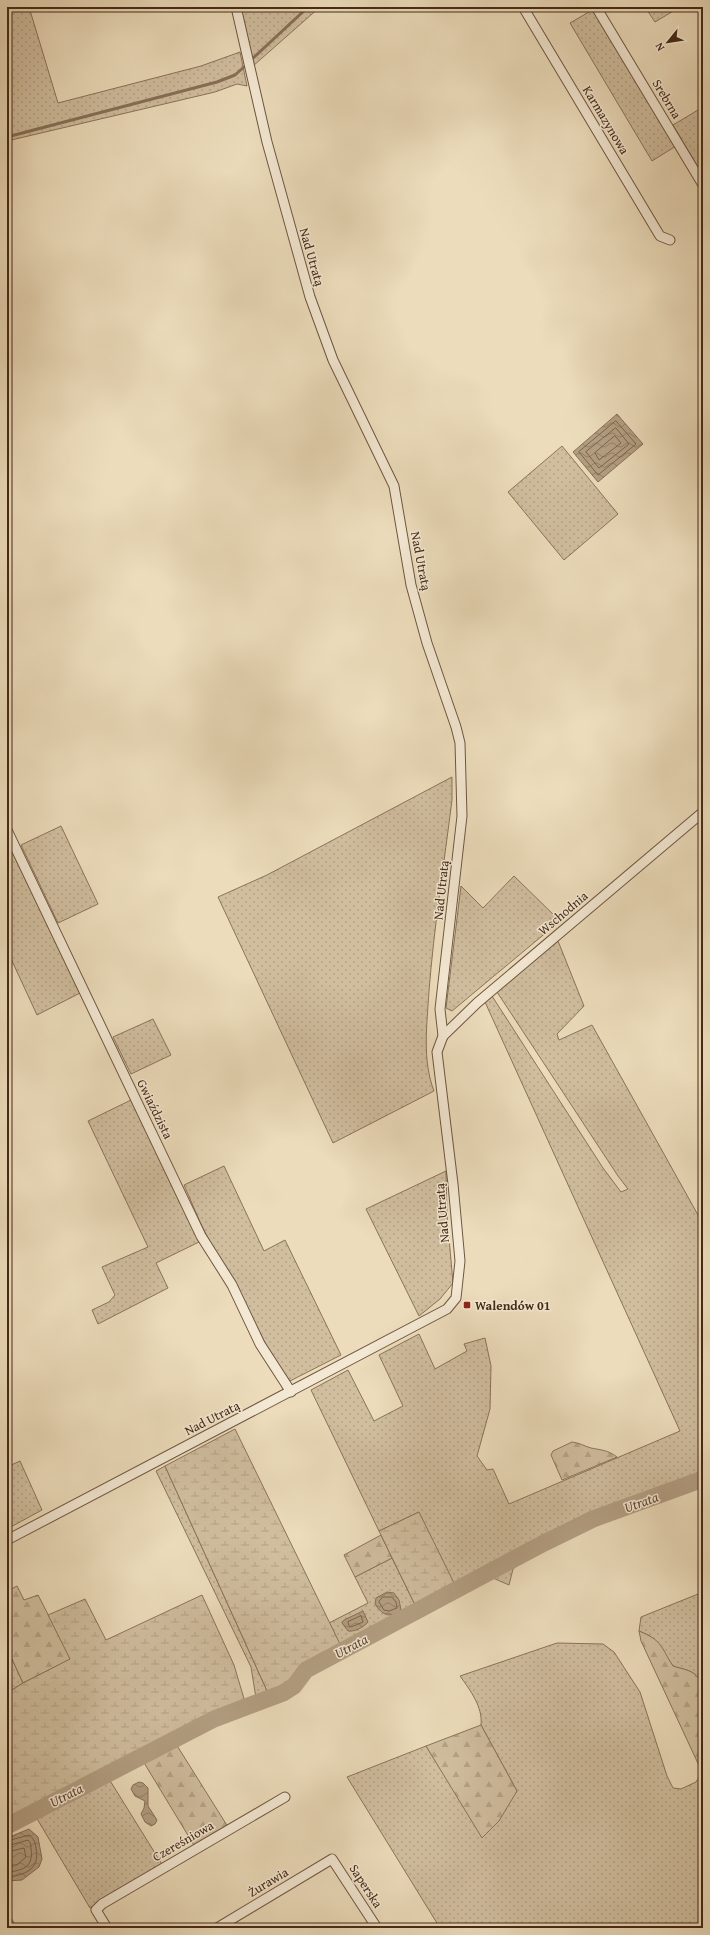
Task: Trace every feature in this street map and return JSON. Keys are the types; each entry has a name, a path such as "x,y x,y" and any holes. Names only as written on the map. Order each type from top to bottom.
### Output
{"street":[{"name":"Nad Utratą","path":"7,1540 446,1309 456,1298 460,1261 453,1184 437,1052 443,1036 440,1008 462,816 460,743 427,643 412,585 394,486 333,360 310,297 267,142 236,7"},
{"name":"Karmazynowa","path":"523,7 660,236 670,240"},
{"name":"Srebrna","path":"596,7 703,185"},
{"name":"Wschodnia","path":"443,1036 477,1003 703,812"},
{"name":"Gwiaździsta","path":"7,830 201,1236 232,1285 260,1344 290,1392"},
{"name":"Czereśniowa","path":"108,1928 96,1910 102,1904 285,1797"},
{"name":"Żurawia","path":"216,1928 332,1859"},
{"name":"Saperska","path":"332,1859 377,1928"}],"green space":[{"path":"7,7 29,7 58,103 201,66 240,52 247,86 237,84 215,92 7,141"},
{"path":"241,7 320,7 253,66"},
{"path":"645,7 680,7 655,22"},
{"path":"594,9 676,146 652,161 570,23"},
{"path":"703,107 703,167 699,169 673,125"},
{"path":"562,446 618,514 564,560 508,492"},
{"path":"452,777 452,800 439,896 427,1016 426,1042 428,1067 434,1091 333,1143 218,897 267,875"},
{"path":"61,826 98,904 58,923 21,845"},
{"path":"7,841 80,993 37,1015 7,950"},
{"path":"514,876 560,921 452,1011 446,1008 461,886 483,908"},
{"path":"558,941 584,1006 557,1034 559,1040 592,1025 703,1224 703,1484 596,1524 529,1557 513,1569 509,1585 493,1578 315,1670 291,1694 248,1710 210,1727 109,1779 163,1866 90,1908 36,1817 7,1832 7,1821 222,1711 256,1698 251,1667 156,1471 165,1466 268,1693 288,1686 302,1667 340,1646 329,1623 368,1603 355,1577 392,1558 417,1609 419,1512 379,1531 311,1390 348,1370 374,1421 403,1406 379,1355 419,1334 435,1369 467,1351 464,1344 485,1338 491,1366 490,1409 477,1456 487,1470 493,1469 509,1504 680,1431 485,1002 492,996 603,1168 621,1192 628,1189 497,992"},
{"path":"153,1019 171,1055 131,1074 113,1037"},
{"path":"131,1100 199,1242 156,1263 168,1288 98,1324 92,1310 109,1302 115,1295 102,1267 148,1247 88,1121"},
{"path":"224,1166 264,1251 285,1240 341,1355 290,1381 276,1364 228,1270 214,1250 184,1185"},
{"path":"446,1171 447,1215 453,1283 440,1299 419,1316 366,1209"},
{"path":"235,1429 341,1646 302,1667 288,1686 268,1693 165,1466"},
{"path":"572,1442 607,1452 617,1457 562,1480 551,1455 553,1451"},
{"path":"20,1461 42,1510 7,1529 7,1467"},
{"path":"419,1512 456,1587 417,1609 379,1531"},
{"path":"381,1535 392,1558 355,1577 344,1555"},
{"path":"17,1586 24,1600 38,1595 71,1659 23,1683 7,1648 7,1591"},
{"path":"703,1592 703,1684 693,1673 673,1666 650,1636 639,1631 641,1617"},
{"path":"202,1595 234,1665 245,1702 222,1711 7,1821 7,1693 23,1683 70,1659 48,1615 85,1599 106,1640"},
{"path":"639,1631 657,1641 673,1666 693,1673 703,1684 702,1772 641,1641"},
{"path":"557,1643 603,1644 614,1652 640,1692 667,1776 673,1788 681,1789 696,1782 703,1771 703,1926 701,1928 440,1928 347,1777 426,1746 483,1837 517,1791 481,1725 478,1705 460,1676"},
{"path":"7,1648 23,1683 7,1693"},
{"path":"481,1725 517,1791 499,1821 482,1838 426,1746"},
{"path":"176,1744 228,1827 195,1847 143,1761"},
{"path":"7,1911 16,1926 7,1928"}],"water":[{"path":"617,414 643,444 598,482 573,452"},
{"path":"387,1592 394,1593 399,1600 401,1610 397,1613 390,1615 383,1613 375,1604 376,1598"},
{"path":"363,1611 368,1622 359,1629 348,1631 342,1623 344,1620"},
{"path":"139,1782 143,1783 148,1788 148,1806 157,1820 155,1824 151,1826 145,1822 141,1814 145,1801 135,1796 131,1789 133,1785"},
{"path":"29,1829 38,1837 42,1859 39,1867 22,1880 7,1881 7,1838"}],"waterway":[{"path":"251,60 308,7"},
{"path":"7,137 217,82 235,75 244,67"},
{"name":"Utrata","path":"7,1826 214,1719 283,1693 294,1686 306,1670 544,1543 593,1519 703,1479"}],"place":[{"name":"Walendów 01","path":"467,1305"}]}
